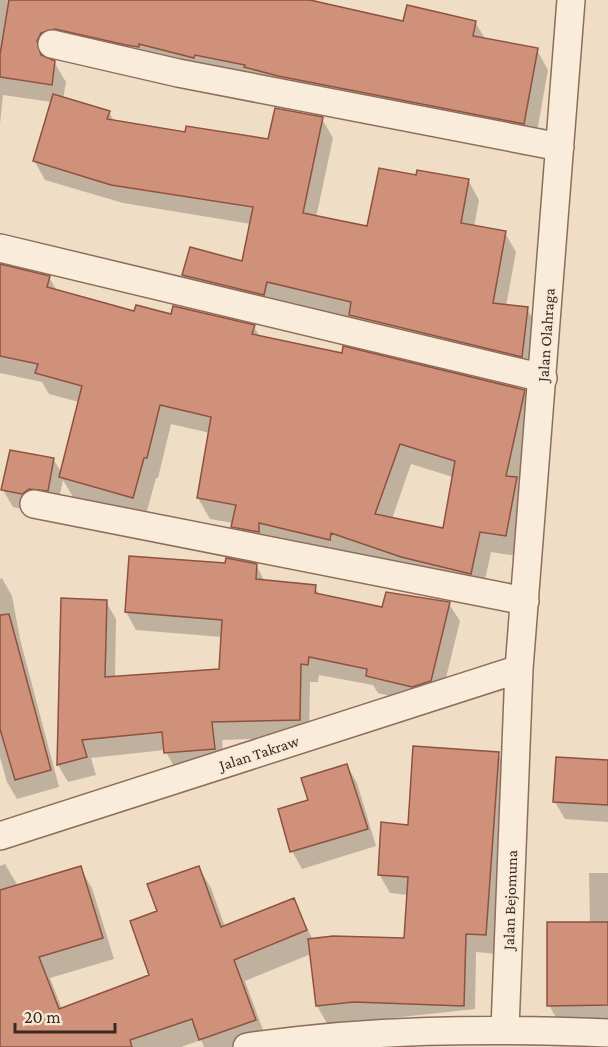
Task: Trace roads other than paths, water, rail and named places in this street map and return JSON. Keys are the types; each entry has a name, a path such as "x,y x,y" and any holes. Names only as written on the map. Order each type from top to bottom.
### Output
{"street":[{"name":"Jalan Olahraga","path":"519,669 571,0"},
{"path":"52,44 178,73 560,147"},
{"path":"0,248 543,378"},
{"path":"34,504 525,601"},
{"name":"Jalan Takraw","path":"0,836 519,669"},
{"name":"Jalan Bejomuna","path":"505,1029 519,669"},
{"path":"247,1047 341,1035 459,1038 505,1029 608,1033"}]}
